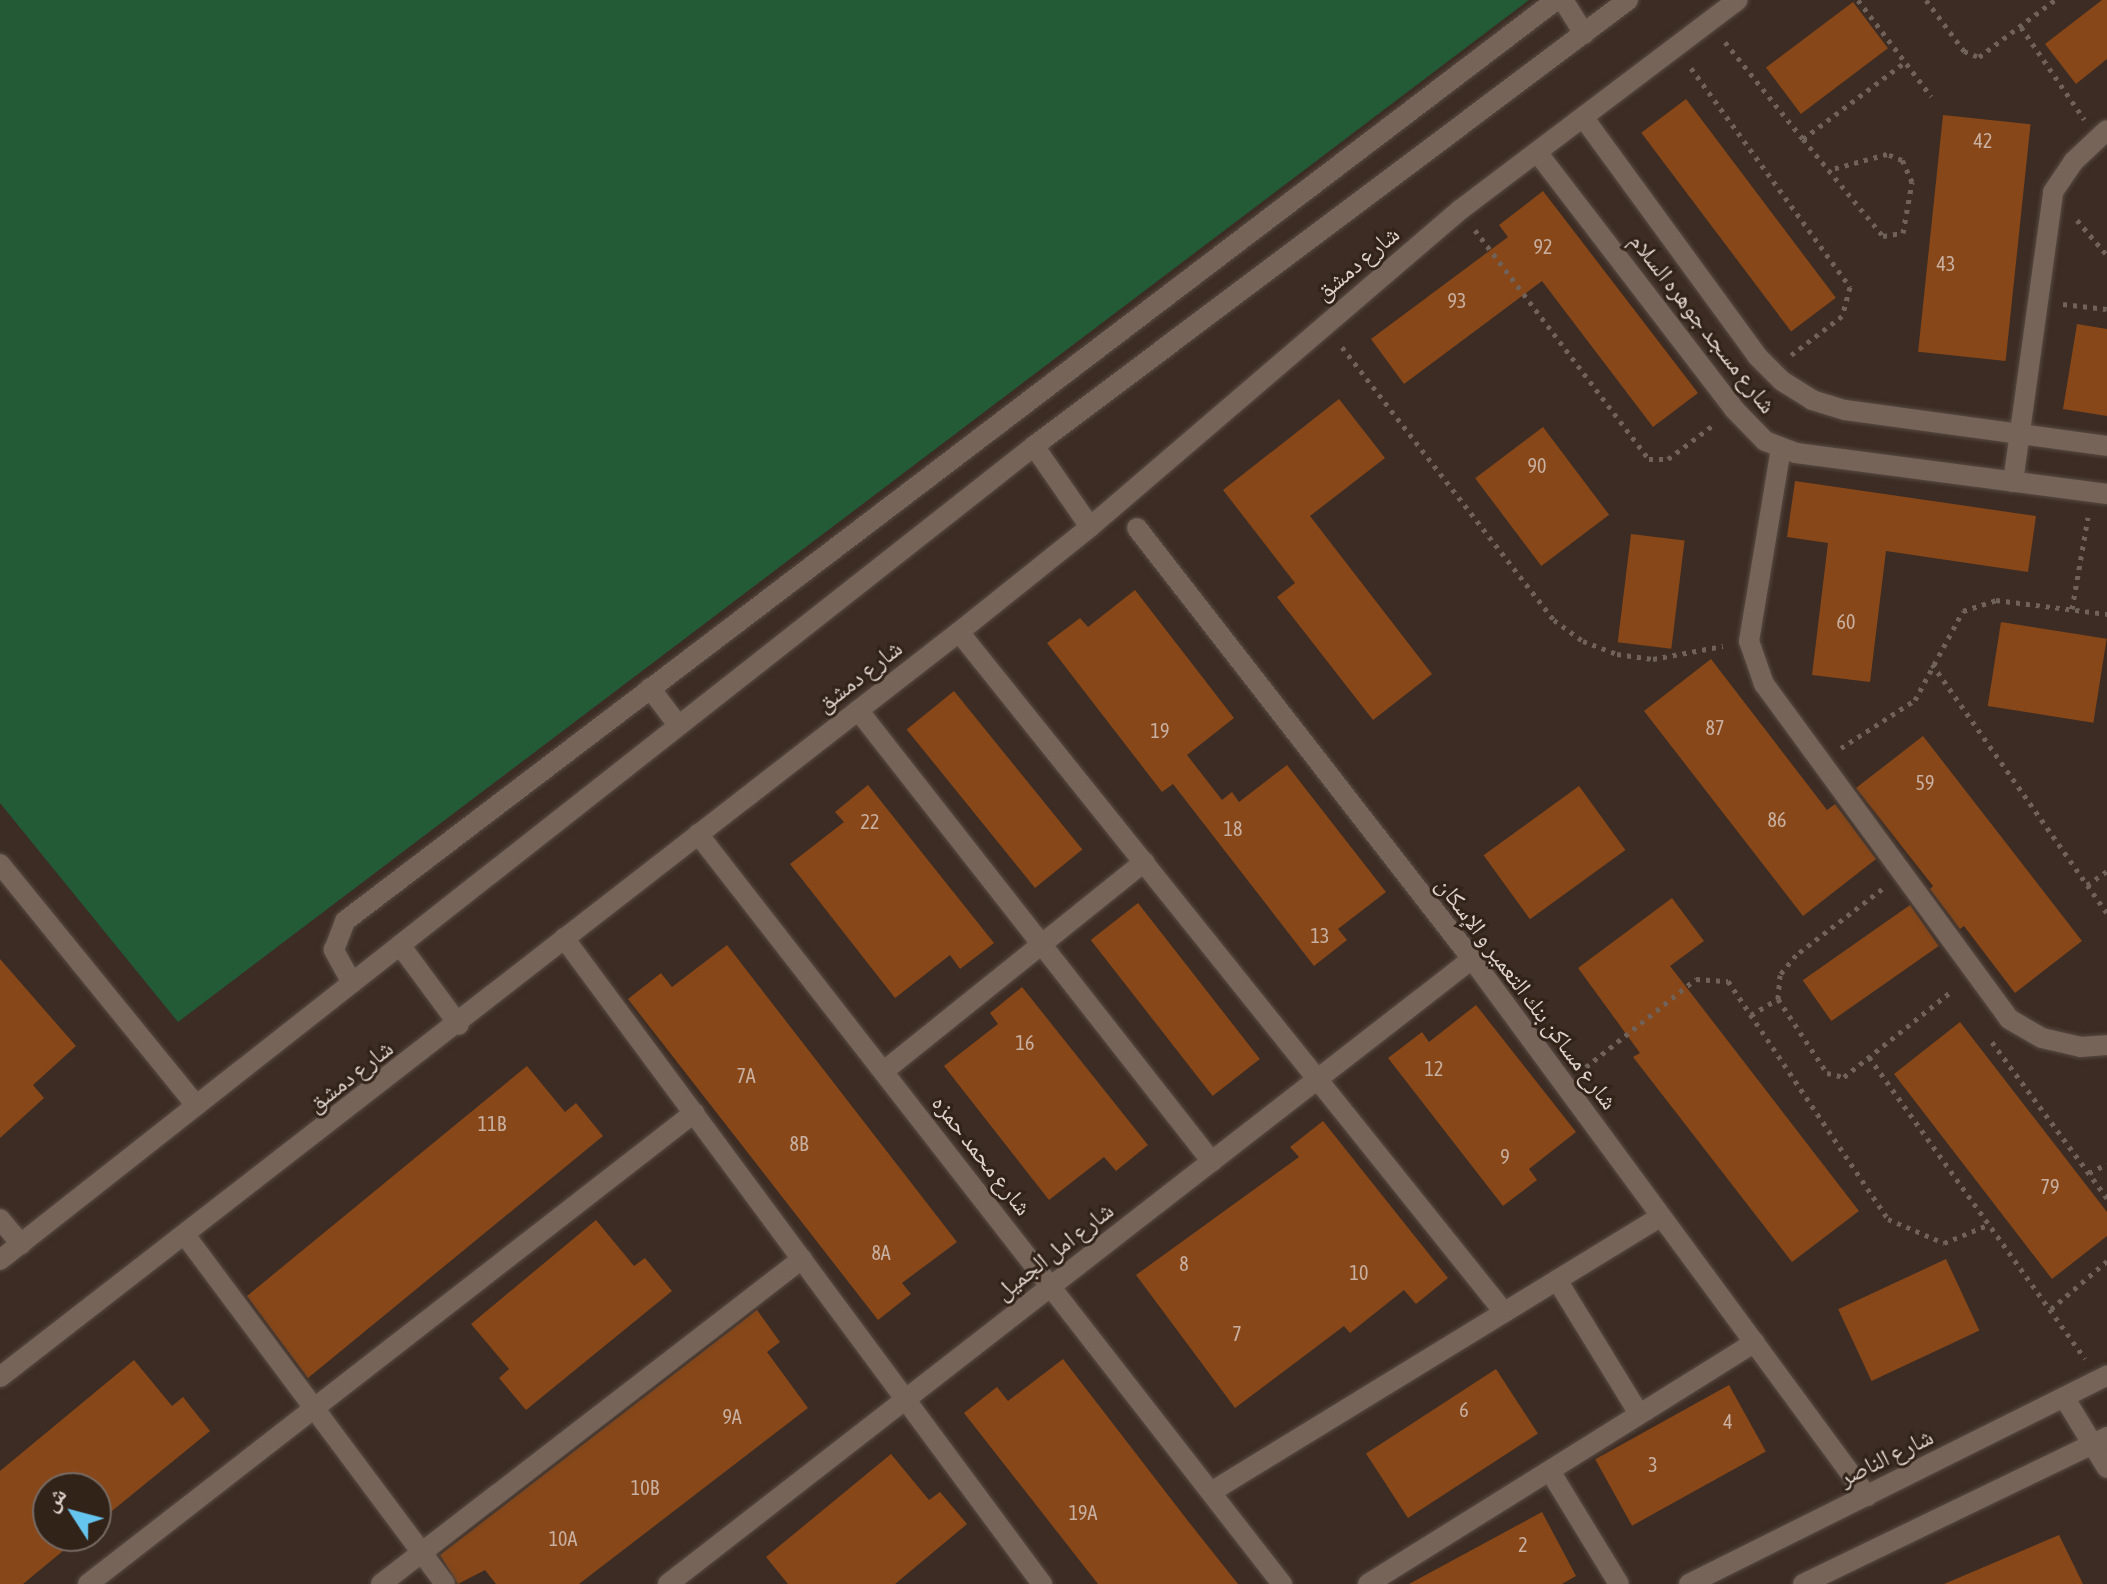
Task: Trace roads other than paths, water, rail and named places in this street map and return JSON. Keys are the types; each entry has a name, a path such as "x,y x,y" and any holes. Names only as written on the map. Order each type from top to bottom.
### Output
{"street":[{"path":"352,983 334,950 345,921 1556,0"},
{"path":"1563,0 1584,34"},
{"name":"شارع دمشق","path":"0,1260 1034,446 1628,0"},
{"name":"شارع دمشق","path":"0,1377 459,1025 564,938 959,632 1090,527 1460,210 1738,0"},
{"name":"شارع مسجد جوهره السلام","path":"1583,117 1771,370 1812,400 1845,410 2107,446"},
{"path":"2013,482 2053,192 2074,161 2102,134"},
{"name":"شارع مسجد جوهره السلام","path":"1537,152 1734,409 1765,441 1781,448 2099,493"},
{"path":"1034,446 1090,527"},
{"path":"1781,448 1749,641 1764,684 2009,1019 2042,1038 2080,1047 2107,1045"},
{"name":"شارع مساكن بنك التعمير و الإسكان","path":"1137,528 1472,959 1867,1496"},
{"path":"959,632 1504,1312"},
{"path":"650,688 678,725"},
{"path":"858,710 1212,1162"},
{"name":"شارع محمد حمزه","path":"698,834 1282,1584"},
{"path":"884,1071 1144,862"},
{"path":"0,864 196,1105"},
{"path":"564,938 1042,1584"},
{"path":"400,945 459,1025"},
{"name":"شارع امل الجميل","path":"668,1584 1472,959"},
{"path":"88,1584 694,1113"},
{"path":"1211,1492 1660,1217"},
{"path":"0,1219 21,1244"},
{"path":"185,1235 445,1584"},
{"path":"381,1584 802,1259"},
{"path":"1557,1280 1639,1414"},
{"path":"1368,1584 1755,1342"},
{"name":"شارع الناصر","path":"1689,1584 2103,1378"},
{"path":"2064,1397 2100,1440 2107,1468"},
{"path":"1803,1584 2100,1440"},
{"path":"1550,1471 1619,1584"}]}
